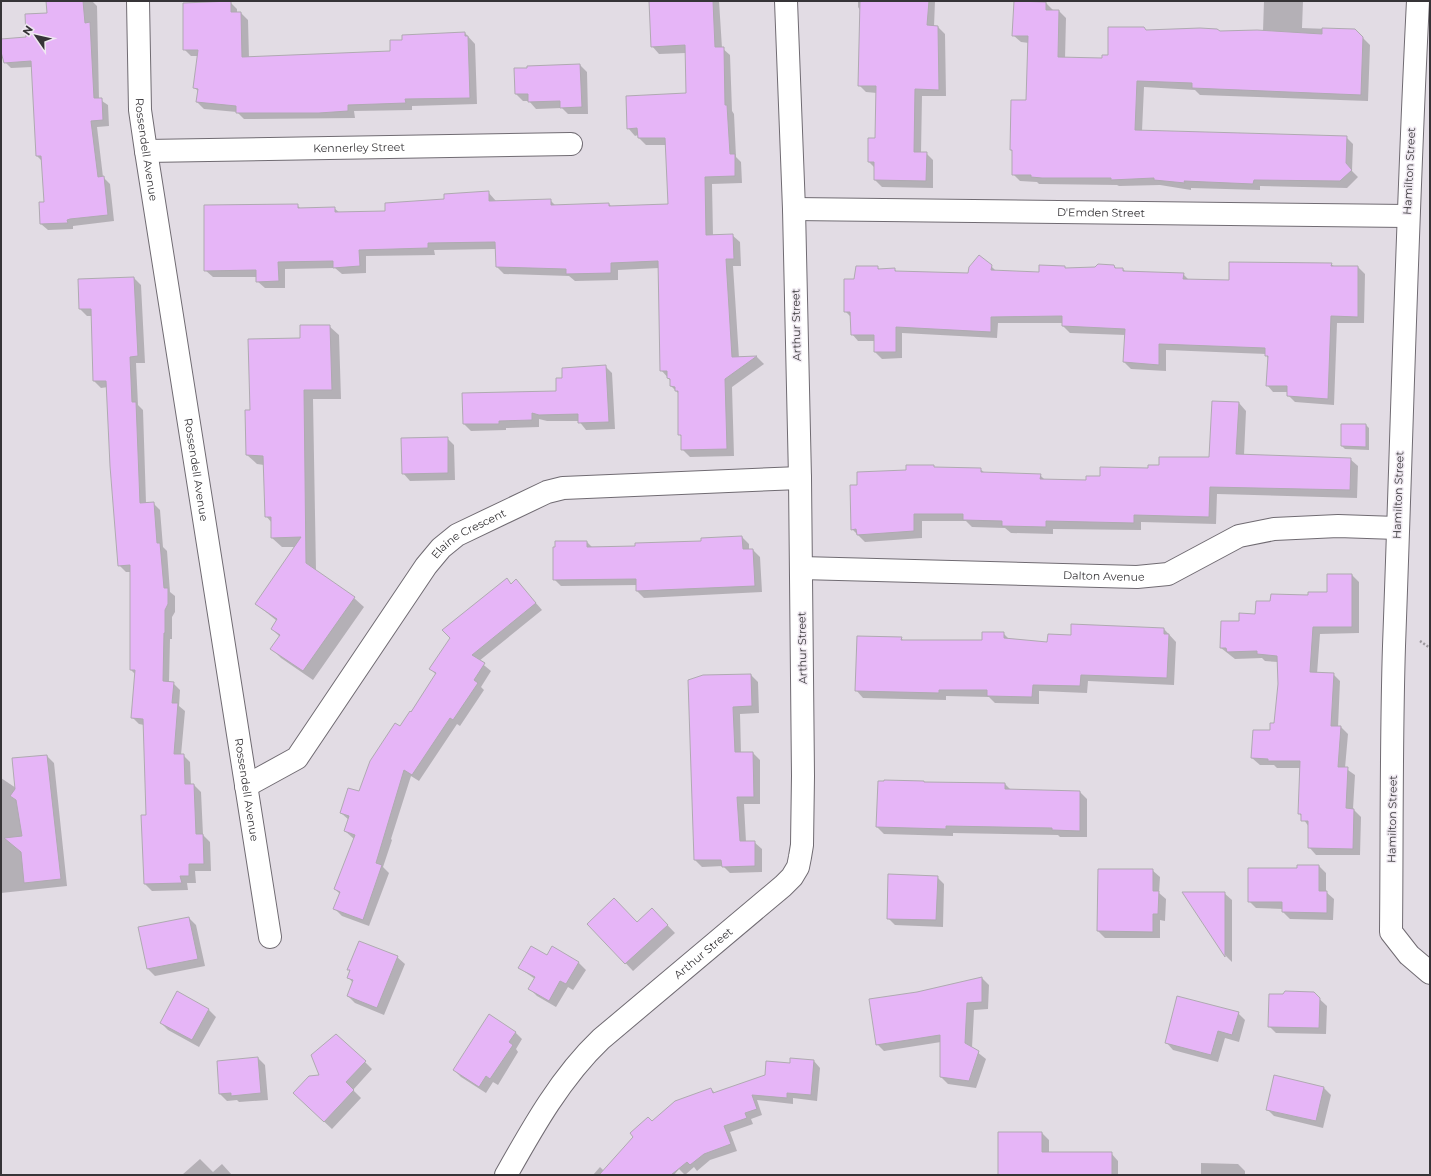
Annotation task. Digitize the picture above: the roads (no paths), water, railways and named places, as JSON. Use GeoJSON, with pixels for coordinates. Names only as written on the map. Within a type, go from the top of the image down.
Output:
{"type":"FeatureCollection","features":[{"type":"Feature","properties":{"kind":"street","name":"Rossendell Avenue"},"geometry":{"type":"LineString","coordinates":[[138,1],[140,110],[270,937]]}},
{"type":"Feature","properties":{"kind":"street","name":"Arthur Street"},"geometry":{"type":"LineString","coordinates":[[506,1175],[548,1106],[582,1057],[783,886],[792,877],[798,867],[802,846],[803,776],[800,478],[794,209],[786,1]]}},
{"type":"Feature","properties":{"kind":"street","name":"Hamilton Street"},"geometry":{"type":"LineString","coordinates":[[1418,1],[1407,216],[1397,528],[1391,932],[1409,955],[1430,973]]}},
{"type":"Feature","properties":{"kind":"street","name":"Kennerley Street"},"geometry":{"type":"LineString","coordinates":[[146,151],[571,144]]}},
{"type":"Feature","properties":{"kind":"street","name":"D'Emden Street"},"geometry":{"type":"LineString","coordinates":[[794,209],[1407,216]]}},
{"type":"Feature","properties":{"kind":"street","name":"Elaine Crescent"},"geometry":{"type":"LineString","coordinates":[[246,786],[297,758],[426,566],[441,548],[457,535],[547,492],[563,488],[800,478]]}},
{"type":"Feature","properties":{"kind":"street","name":"Dalton Avenue"},"geometry":{"type":"LineString","coordinates":[[801,568],[1137,577],[1168,574],[1239,536],[1274,529],[1338,526],[1397,528]]}}]}
